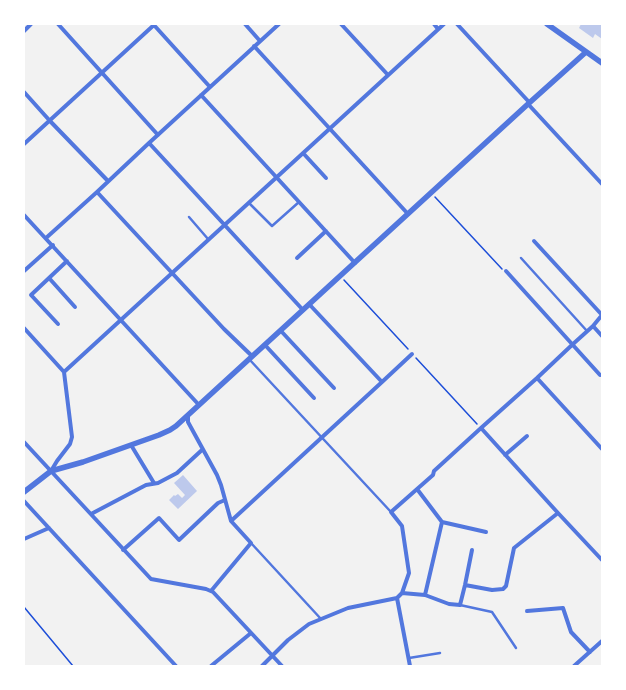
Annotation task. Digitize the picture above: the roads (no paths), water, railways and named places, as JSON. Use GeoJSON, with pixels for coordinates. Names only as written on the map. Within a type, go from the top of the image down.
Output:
{"type":"FeatureCollection","features":[{"type":"Feature","properties":{"kind":"street"},"geometry":{"type":"LineString","coordinates":[[24,30],[31,24]]}},
{"type":"Feature","properties":{"kind":"street"},"geometry":{"type":"LineString","coordinates":[[58,24],[158,135]]}},
{"type":"Feature","properties":{"kind":"street"},"geometry":{"type":"LineString","coordinates":[[24,144],[154,24],[210,87]]}},
{"type":"Feature","properties":{"kind":"street"},"geometry":{"type":"LineString","coordinates":[[245,24],[260,41]]}},
{"type":"Feature","properties":{"kind":"street"},"geometry":{"type":"LineString","coordinates":[[46,238],[279,24]]}},
{"type":"Feature","properties":{"kind":"street"},"geometry":{"type":"LineString","coordinates":[[341,24],[388,75]]}},
{"type":"Feature","properties":{"kind":"street"},"geometry":{"type":"LineString","coordinates":[[434,24],[438,29]]}},
{"type":"Feature","properties":{"kind":"street"},"geometry":{"type":"LineString","coordinates":[[64,372],[444,24]]}},
{"type":"Feature","properties":{"kind":"street"},"geometry":{"type":"LineString","coordinates":[[457,24],[602,184]]}},
{"type":"Feature","properties":{"kind":"street"},"geometry":{"type":"LineString","coordinates":[[547,24],[602,63]]}},
{"type":"Feature","properties":{"kind":"street"},"geometry":{"type":"LineString","coordinates":[[254,46],[408,214]]}},
{"type":"Feature","properties":{"kind":"street"},"geometry":{"type":"LineString","coordinates":[[51,471],[83,462],[131,445],[170,430],[176,426],[528,103],[586,52]]}},
{"type":"Feature","properties":{"kind":"street"},"geometry":{"type":"LineString","coordinates":[[24,92],[108,181]]}},
{"type":"Feature","properties":{"kind":"street"},"geometry":{"type":"LineString","coordinates":[[201,95],[354,263]]}},
{"type":"Feature","properties":{"kind":"street"},"geometry":{"type":"LineString","coordinates":[[149,143],[303,310]]}},
{"type":"Feature","properties":{"kind":"street"},"geometry":{"type":"LineString","coordinates":[[303,153],[326,178]]}},
{"type":"Feature","properties":{"kind":"street"},"geometry":{"type":"LineString","coordinates":[[97,192],[251,358]]}},
{"type":"Feature","properties":{"kind":"street"},"geometry":{"type":"LineString","coordinates":[[24,215],[199,405]]}},
{"type":"Feature","properties":{"kind":"street"},"geometry":{"type":"LineString","coordinates":[[297,258],[326,231]]}},
{"type":"Feature","properties":{"kind":"street"},"geometry":{"type":"LineString","coordinates":[[262,666],[288,640],[309,624],[348,608],[397,598],[402,593],[409,573],[402,526],[391,512],[433,475],[434,471],[593,326],[602,315],[534,241]]}},
{"type":"Feature","properties":{"kind":"street"},"geometry":{"type":"LineString","coordinates":[[24,271],[53,245]]}},
{"type":"Feature","properties":{"kind":"street"},"geometry":{"type":"LineString","coordinates":[[58,324],[31,295],[67,261]]}},
{"type":"Feature","properties":{"kind":"street"},"geometry":{"type":"LineString","coordinates":[[506,271],[600,375]]}},
{"type":"Feature","properties":{"kind":"street"},"geometry":{"type":"LineString","coordinates":[[49,278],[76,307]]}},
{"type":"Feature","properties":{"kind":"street"},"geometry":{"type":"LineString","coordinates":[[309,304],[382,382]]}},
{"type":"Feature","properties":{"kind":"street"},"geometry":{"type":"LineString","coordinates":[[593,326],[602,336]]}},
{"type":"Feature","properties":{"kind":"street"},"geometry":{"type":"LineString","coordinates":[[24,328],[64,372],[72,437],[70,444],[51,471],[24,492]]}},
{"type":"Feature","properties":{"kind":"street"},"geometry":{"type":"LineString","coordinates":[[281,331],[334,388]]}},
{"type":"Feature","properties":{"kind":"street"},"geometry":{"type":"LineString","coordinates":[[265,345],[314,398]]}},
{"type":"Feature","properties":{"kind":"street"},"geometry":{"type":"LineString","coordinates":[[230,521],[412,354]]}},
{"type":"Feature","properties":{"kind":"street"},"geometry":{"type":"LineString","coordinates":[[537,378],[602,449]]}},
{"type":"Feature","properties":{"kind":"street"},"geometry":{"type":"LineString","coordinates":[[188,416],[188,422],[217,475],[230,521],[250,543],[211,591]]}},
{"type":"Feature","properties":{"kind":"street"},"geometry":{"type":"LineString","coordinates":[[481,428],[602,560]]}},
{"type":"Feature","properties":{"kind":"street"},"geometry":{"type":"LineString","coordinates":[[505,455],[527,436]]}},
{"type":"Feature","properties":{"kind":"street"},"geometry":{"type":"LineString","coordinates":[[24,442],[151,579],[206,589],[213,592],[282,666]]}},
{"type":"Feature","properties":{"kind":"street"},"geometry":{"type":"LineString","coordinates":[[131,445],[154,483]]}},
{"type":"Feature","properties":{"kind":"street"},"geometry":{"type":"LineString","coordinates":[[91,514],[146,485],[158,483],[177,473],[203,449]]}},
{"type":"Feature","properties":{"kind":"street"},"geometry":{"type":"LineString","coordinates":[[417,489],[442,522],[486,532]]}},
{"type":"Feature","properties":{"kind":"street"},"geometry":{"type":"LineString","coordinates":[[123,550],[159,518],[179,540],[218,504],[225,500]]}},
{"type":"Feature","properties":{"kind":"street"},"geometry":{"type":"LineString","coordinates":[[24,501],[176,666]]}},
{"type":"Feature","properties":{"kind":"street"},"geometry":{"type":"LineString","coordinates":[[465,585],[492,590],[503,589],[506,586],[514,548],[558,513]]}},
{"type":"Feature","properties":{"kind":"street"},"geometry":{"type":"LineString","coordinates":[[424,595],[442,522]]}},
{"type":"Feature","properties":{"kind":"street"},"geometry":{"type":"LineString","coordinates":[[24,539],[49,528]]}},
{"type":"Feature","properties":{"kind":"street"},"geometry":{"type":"LineString","coordinates":[[402,593],[424,595],[449,604],[460,605],[472,550]]}},
{"type":"Feature","properties":{"kind":"street"},"geometry":{"type":"LineString","coordinates":[[397,598],[409,666]]}},
{"type":"Feature","properties":{"kind":"street"},"geometry":{"type":"LineString","coordinates":[[527,611],[563,608],[571,632],[590,652]]}},
{"type":"Feature","properties":{"kind":"street"},"geometry":{"type":"LineString","coordinates":[[211,666],[252,633]]}},
{"type":"Feature","properties":{"kind":"street"},"geometry":{"type":"LineString","coordinates":[[574,666],[602,641]]}},
{"type":"Feature","properties":{"kind":"lane"},"geometry":{"type":"LineString","coordinates":[[248,202],[272,226],[299,202]]}},
{"type":"Feature","properties":{"kind":"lane"},"geometry":{"type":"LineString","coordinates":[[189,217],[208,240]]}},
{"type":"Feature","properties":{"kind":"lane"},"geometry":{"type":"LineString","coordinates":[[521,258],[587,331]]}},
{"type":"Feature","properties":{"kind":"lane"},"geometry":{"type":"LineString","coordinates":[[251,358],[321,438],[391,512]]}},
{"type":"Feature","properties":{"kind":"lane"},"geometry":{"type":"LineString","coordinates":[[250,543],[321,619]]}},
{"type":"Feature","properties":{"kind":"lane"},"geometry":{"type":"LineString","coordinates":[[460,605],[492,612],[516,648]]}},
{"type":"Feature","properties":{"kind":"lane"},"geometry":{"type":"LineString","coordinates":[[408,659],[440,653]]}}]}
